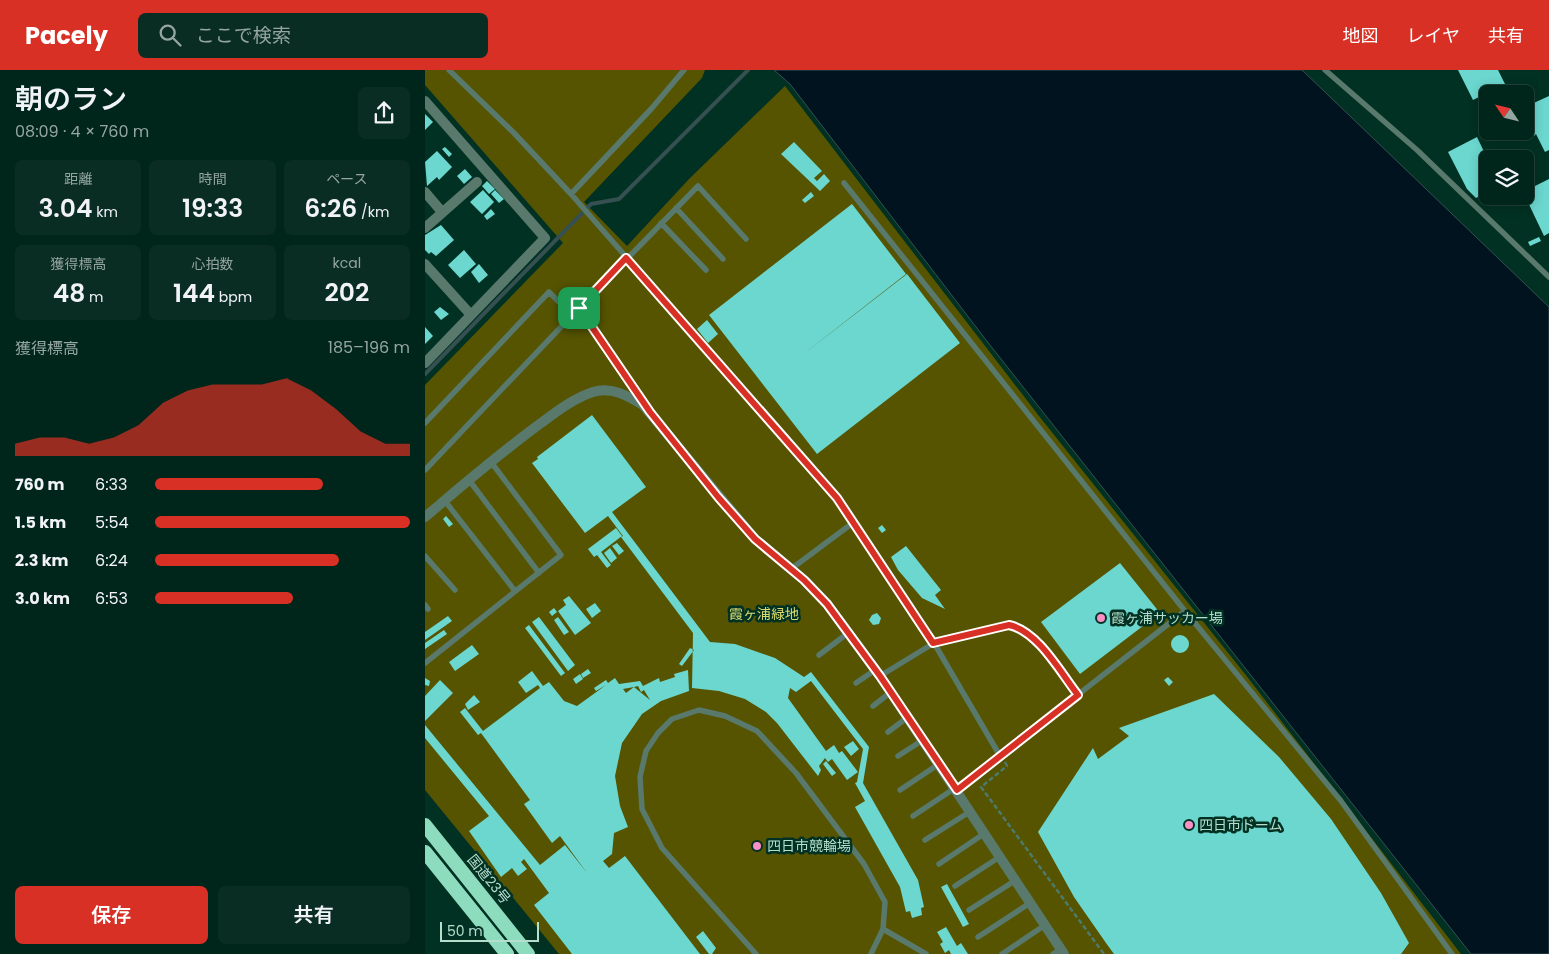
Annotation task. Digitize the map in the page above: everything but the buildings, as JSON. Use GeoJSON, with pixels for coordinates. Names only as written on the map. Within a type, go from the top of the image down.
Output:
{"type":"FeatureCollection","features":[{"type":"Feature","properties":{"kind":"highway","name":"国道23号"},"geometry":{"type":"LineString","coordinates":[[425,825],[528,954]]}},
{"type":"Feature","properties":{"kind":"highway"},"geometry":{"type":"LineString","coordinates":[[425,852],[507,954]]}},
{"type":"Feature","properties":{"kind":"street"},"geometry":{"type":"LineString","coordinates":[[425,101],[545,238],[425,364]]}},
{"type":"Feature","properties":{"kind":"street"},"geometry":{"type":"LineString","coordinates":[[425,228],[477,182]]}},
{"type":"Feature","properties":{"kind":"street"},"geometry":{"type":"LineString","coordinates":[[425,192],[443,212]]}},
{"type":"Feature","properties":{"kind":"street"},"geometry":{"type":"LineString","coordinates":[[425,264],[471,315]]}},
{"type":"Feature","properties":{"kind":"street"},"geometry":{"type":"LineString","coordinates":[[425,517],[491,462],[563,408],[593,392],[625,393],[650,412],[755,539],[791,569],[827,604],[878,673],[971,810],[1045,925],[1059,952]]}},
{"type":"Feature","properties":{"kind":"lane"},"geometry":{"type":"LineString","coordinates":[[449,70],[514,133],[581,205],[837,498],[933,643],[1000,756]]}},
{"type":"Feature","properties":{"kind":"lane"},"geometry":{"type":"LineString","coordinates":[[571,194],[652,108],[684,70]]}},
{"type":"Feature","properties":{"kind":"lane"},"geometry":{"type":"LineString","coordinates":[[1325,70],[1417,150],[1549,277]]}},
{"type":"Feature","properties":{"kind":"lane"},"geometry":{"type":"LineString","coordinates":[[844,183],[1185,611],[1341,802],[1453,954]]}},
{"type":"Feature","properties":{"kind":"lane"},"geometry":{"type":"LineString","coordinates":[[425,470],[579,308],[624,256],[698,186],[746,239]]}},
{"type":"Feature","properties":{"kind":"lane"},"geometry":{"type":"LineString","coordinates":[[676,208],[723,259]]}},
{"type":"Feature","properties":{"kind":"lane"},"geometry":{"type":"LineString","coordinates":[[661,223],[705,270]]}},
{"type":"Feature","properties":{"kind":"lane"},"geometry":{"type":"LineString","coordinates":[[425,423],[549,292],[572,314]]}},
{"type":"Feature","properties":{"kind":"lane"},"geometry":{"type":"LineString","coordinates":[[579,308],[650,412]]}},
{"type":"Feature","properties":{"kind":"lane"},"geometry":{"type":"LineString","coordinates":[[425,663],[561,555],[491,462]]}},
{"type":"Feature","properties":{"kind":"lane"},"geometry":{"type":"LineString","coordinates":[[469,480],[539,573]]}},
{"type":"Feature","properties":{"kind":"lane"},"geometry":{"type":"LineString","coordinates":[[445,500],[515,591]]}},
{"type":"Feature","properties":{"kind":"lane"},"geometry":{"type":"LineString","coordinates":[[791,569],[854,522]]}},
{"type":"Feature","properties":{"kind":"lane"},"geometry":{"type":"LineString","coordinates":[[425,556],[455,590]]}},
{"type":"Feature","properties":{"kind":"lane"},"geometry":{"type":"LineString","coordinates":[[913,816],[956,789],[1000,756],[1185,611]]}},
{"type":"Feature","properties":{"kind":"lane"},"geometry":{"type":"LineString","coordinates":[[856,683],[933,643],[1009,625],[1019,627],[1031,634],[1078,695]]}},
{"type":"Feature","properties":{"kind":"lane"},"geometry":{"type":"LineString","coordinates":[[819,655],[848,633]]}},
{"type":"Feature","properties":{"kind":"lane"},"geometry":{"type":"LineString","coordinates":[[873,706],[891,692]]}},
{"type":"Feature","properties":{"kind":"lane"},"geometry":{"type":"LineString","coordinates":[[756,954],[663,848],[642,809],[640,777],[646,751],[658,733],[672,719],[699,710],[725,716],[757,732],[795,773],[864,864],[885,902],[883,929],[871,954]]}},
{"type":"Feature","properties":{"kind":"lane"},"geometry":{"type":"LineString","coordinates":[[888,732],[908,717]]}},
{"type":"Feature","properties":{"kind":"lane"},"geometry":{"type":"LineString","coordinates":[[898,756],[923,740]]}},
{"type":"Feature","properties":{"kind":"lane"},"geometry":{"type":"LineString","coordinates":[[901,790],[939,764]]}},
{"type":"Feature","properties":{"kind":"lane"},"geometry":{"type":"LineString","coordinates":[[925,840],[971,810]]}},
{"type":"Feature","properties":{"kind":"lane"},"geometry":{"type":"LineString","coordinates":[[939,864],[985,833]]}},
{"type":"Feature","properties":{"kind":"lane"},"geometry":{"type":"LineString","coordinates":[[955,886],[1001,856]]}},
{"type":"Feature","properties":{"kind":"lane"},"geometry":{"type":"LineString","coordinates":[[969,910],[1016,880]]}},
{"type":"Feature","properties":{"kind":"lane"},"geometry":{"type":"LineString","coordinates":[[978,937],[1031,903]]}},
{"type":"Feature","properties":{"kind":"lane"},"geometry":{"type":"LineString","coordinates":[[1002,954],[1045,925]]}},
{"type":"Feature","properties":{"kind":"lane"},"geometry":{"type":"LineString","coordinates":[[883,929],[926,954]]}},
{"type":"Feature","properties":{"kind":"path"},"geometry":{"type":"LineString","coordinates":[[1000,756],[1007,766],[981,787],[1104,954]]}},
{"type":"Feature","properties":{"kind":"green space","name":"霞ヶ浦緑地"},"geometry":{"type":"Polygon","coordinates":[[[425,70],[705,70],[702,78],[584,202],[627,246],[689,179],[785,86],[1039,416],[1245,674],[1461,954],[559,954],[425,790],[425,385],[563,243],[425,85],[425,70]]]}},
{"type":"Feature","properties":{"kind":"water"},"geometry":{"type":"Polygon","coordinates":[[[774,70],[1302,70],[1549,307],[1549,954],[1471,954],[986,340],[790,84],[774,70]]]}},
{"type":"Feature","properties":{"kind":"waterway"},"geometry":{"type":"LineString","coordinates":[[425,374],[591,204],[619,199],[748,70]]}},
{"type":"Feature","properties":{"kind":"place","name":"霞ヶ浦サッカー場"},"geometry":{"type":"Point","coordinates":[1101,618]}},
{"type":"Feature","properties":{"kind":"place","name":"四日市ドーム"},"geometry":{"type":"Point","coordinates":[1189,825]}},
{"type":"Feature","properties":{"kind":"place","name":"四日市競輪場"},"geometry":{"type":"Point","coordinates":[757,846]}},
{"type":"Feature","properties":{"kind":"route"},"geometry":{"type":"LineString","coordinates":[[626,258],[837,498],[933,643],[1009,625],[1019,627],[1031,634],[1078,695],[957,790],[880,676],[827,604],[804,580],[755,539],[718,497],[650,412],[579,308],[626,258]]}}]}
